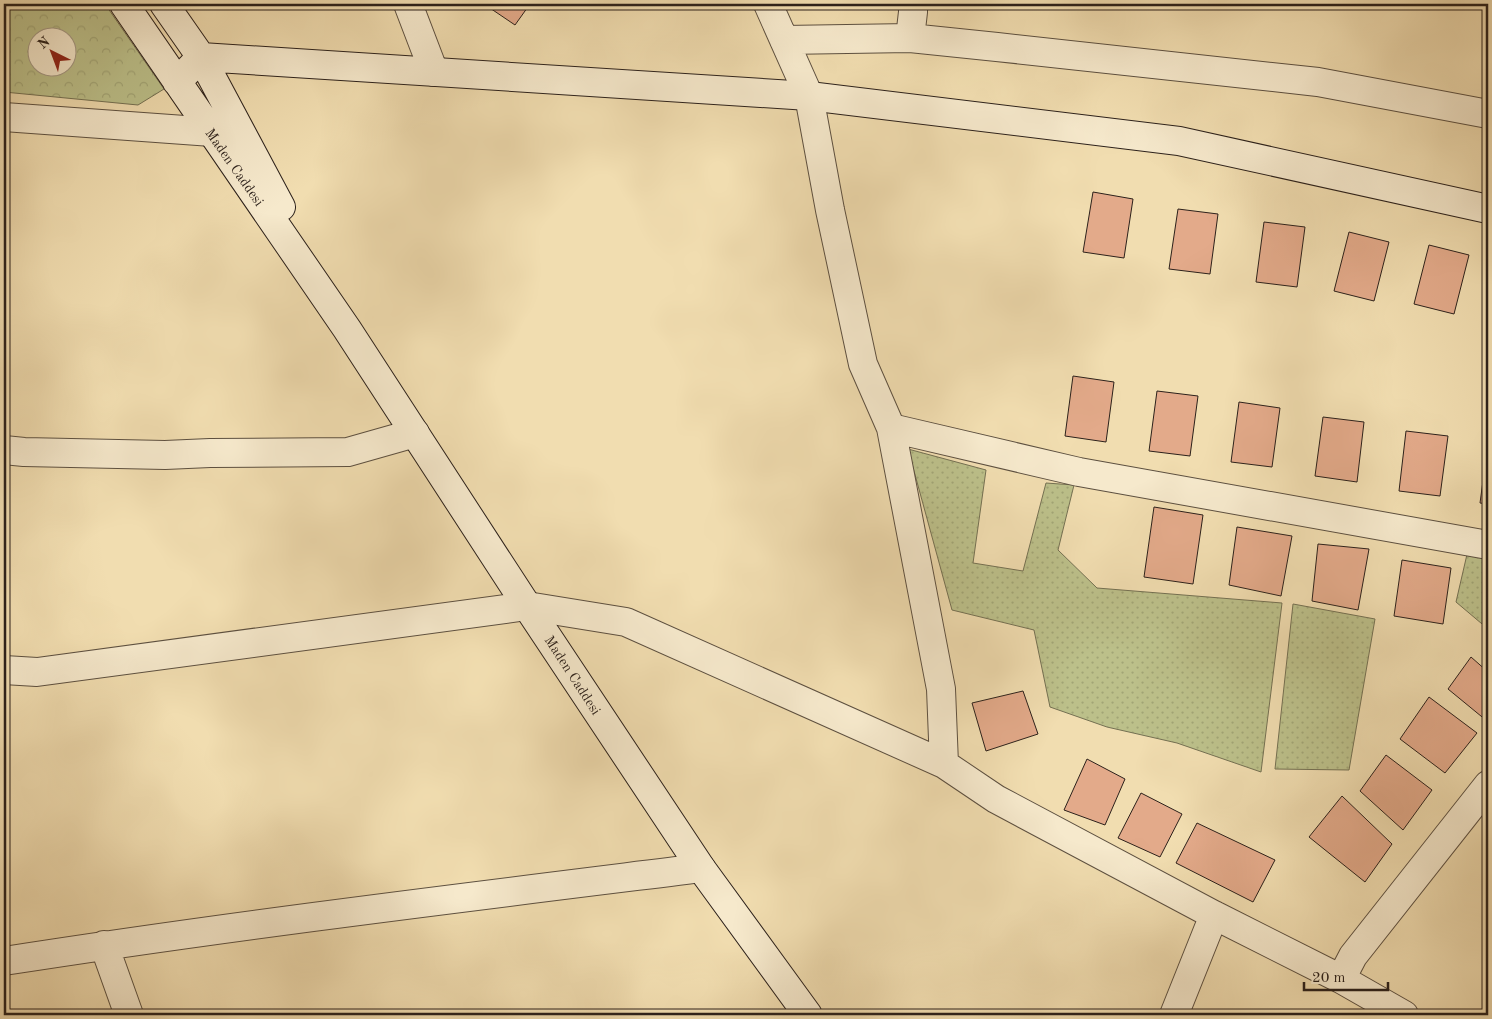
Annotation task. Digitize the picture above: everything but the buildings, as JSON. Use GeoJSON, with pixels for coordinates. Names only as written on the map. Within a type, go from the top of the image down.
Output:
{"type":"FeatureCollection","features":[{"type":"Feature","properties":{"kind":"street","name":"Maden Caddesi"},"geometry":{"type":"LineString","coordinates":[[124,4],[347,329],[527,606],[701,868],[808,1015]]}},
{"type":"Feature","properties":{"kind":"street","name":"Maden Caddesi"},"geometry":{"type":"LineString","coordinates":[[164,4],[201,57],[347,329]]}},
{"type":"Feature","properties":{"kind":"street"},"geometry":{"type":"LineString","coordinates":[[408,4],[434,72]]}},
{"type":"Feature","properties":{"kind":"street"},"geometry":{"type":"LineString","coordinates":[[768,4],[809,96],[830,210],[863,364],[891,428],[941,690],[944,764]]}},
{"type":"Feature","properties":{"kind":"street"},"geometry":{"type":"LineString","coordinates":[[910,38],[913,4]]}},
{"type":"Feature","properties":{"kind":"street"},"geometry":{"type":"LineString","coordinates":[[784,40],[910,38],[1318,82],[1488,114]]}},
{"type":"Feature","properties":{"kind":"street"},"geometry":{"type":"LineString","coordinates":[[177,82],[201,57],[809,96],[1179,141],[1488,209]]}},
{"type":"Feature","properties":{"kind":"street"},"geometry":{"type":"LineString","coordinates":[[4,117],[212,132]]}},
{"type":"Feature","properties":{"kind":"street"},"geometry":{"type":"LineString","coordinates":[[891,428],[1079,472],[1488,545]]}},
{"type":"Feature","properties":{"kind":"street"},"geometry":{"type":"LineString","coordinates":[[4,450],[165,455],[348,452],[414,433]]}},
{"type":"Feature","properties":{"kind":"street"},"geometry":{"type":"LineString","coordinates":[[4,670],[37,672],[527,606],[626,622],[944,764],[996,799],[1214,915],[1341,979],[1404,1015]]}},
{"type":"Feature","properties":{"kind":"street"},"geometry":{"type":"LineString","coordinates":[[1341,979],[1353,956],[1488,785]]}},
{"type":"Feature","properties":{"kind":"street"},"geometry":{"type":"LineString","coordinates":[[4,962],[297,919],[701,868]]}},
{"type":"Feature","properties":{"kind":"street"},"geometry":{"type":"LineString","coordinates":[[1174,1015],[1214,915]]}},
{"type":"Feature","properties":{"kind":"street"},"geometry":{"type":"LineString","coordinates":[[104,946],[129,1015]]}},
{"type":"Feature","properties":{"kind":"green space"},"geometry":{"type":"Polygon","coordinates":[[[4,4],[105,4],[164,89],[138,105],[4,92],[4,4]]]}},
{"type":"Feature","properties":{"kind":"green space"},"geometry":{"type":"Polygon","coordinates":[[[908,449],[986,470],[973,563],[1023,571],[1046,483],[1074,485],[1058,550],[1097,588],[1282,603],[1261,772],[1177,743],[1107,727],[1050,707],[1034,630],[952,610],[908,449]]]}},
{"type":"Feature","properties":{"kind":"green space"},"geometry":{"type":"Polygon","coordinates":[[[1468,550],[1488,555],[1488,629],[1456,602],[1468,550]]]}},
{"type":"Feature","properties":{"kind":"green space"},"geometry":{"type":"Polygon","coordinates":[[[1293,604],[1375,619],[1349,770],[1275,769],[1293,604]]]}}]}
